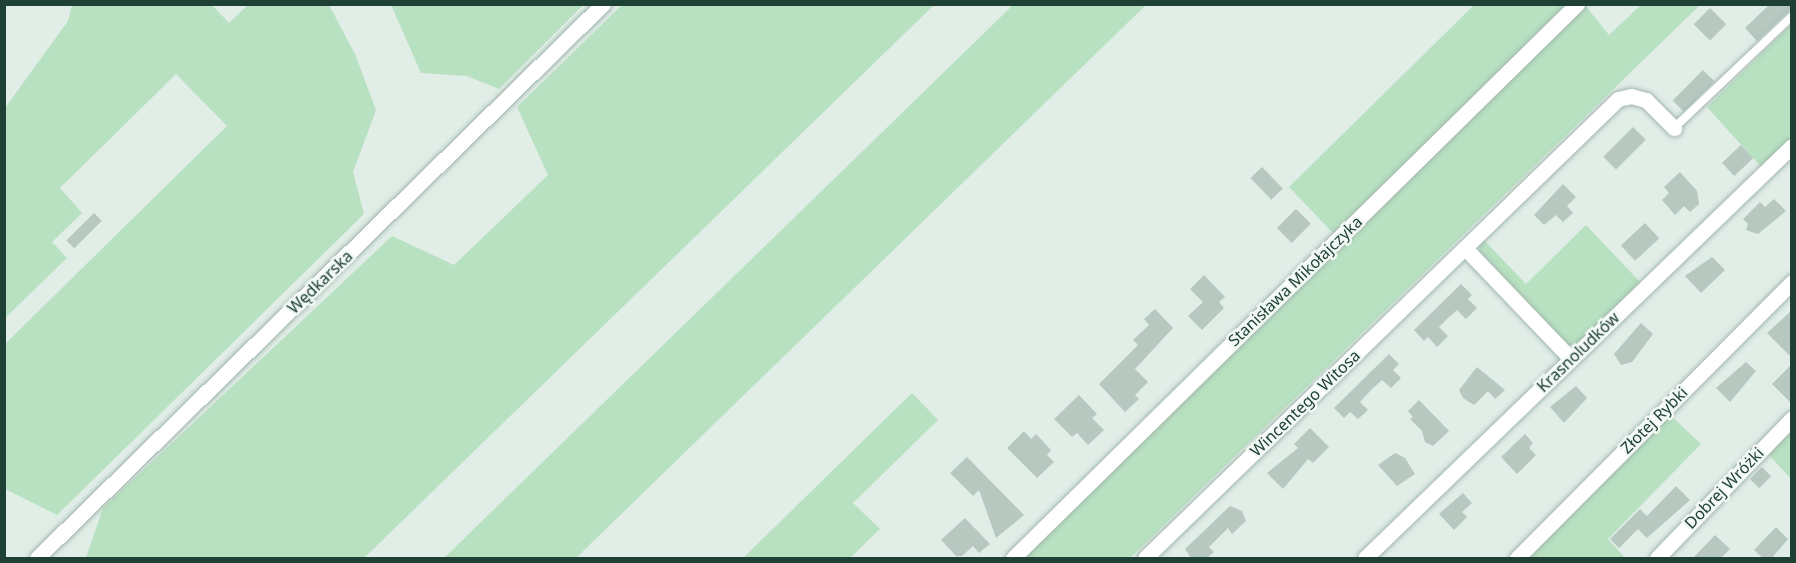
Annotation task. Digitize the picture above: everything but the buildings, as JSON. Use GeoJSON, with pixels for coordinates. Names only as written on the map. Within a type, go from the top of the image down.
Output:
{"type":"FeatureCollection","features":[{"type":"Feature","properties":{"kind":"street","name":"Wędkarska"},"geometry":{"type":"LineString","coordinates":[[37,558],[603,4]]}},
{"type":"Feature","properties":{"kind":"street","name":"Stanisława Mikołajczyka"},"geometry":{"type":"LineString","coordinates":[[1012,558],[1577,4]]}},
{"type":"Feature","properties":{"kind":"street","name":"Wincentego Witosa"},"geometry":{"type":"LineString","coordinates":[[1145,558],[1618,99],[1631,96],[1646,100],[1674,128]]}},
{"type":"Feature","properties":{"kind":"street","name":"Krasnoludków"},"geometry":{"type":"LineString","coordinates":[[1365,558],[1791,146]]}},
{"type":"Feature","properties":{"kind":"street"},"geometry":{"type":"LineString","coordinates":[[1465,248],[1571,359]]}},
{"type":"Feature","properties":{"kind":"street","name":"Złotej Rybki"},"geometry":{"type":"LineString","coordinates":[[1516,558],[1791,282]]}},
{"type":"Feature","properties":{"kind":"street","name":"Dobrej Wróżki"},"geometry":{"type":"LineString","coordinates":[[1657,558],[1791,418]]}},
{"type":"Feature","properties":{"kind":"lane"},"geometry":{"type":"LineString","coordinates":[[1674,128],[1791,16]]}},
{"type":"Feature","properties":{"kind":"green space"},"geometry":{"type":"Polygon","coordinates":[[[72,5],[212,5],[229,23],[248,5],[329,5],[355,54],[376,110],[353,172],[364,214],[57,515],[5,489],[5,344],[227,126],[176,74],[60,188],[82,213],[52,242],[67,258],[5,318],[5,108],[68,21],[72,5]]]}},
{"type":"Feature","properties":{"kind":"green space"},"geometry":{"type":"Polygon","coordinates":[[[391,5],[583,5],[499,89],[467,76],[421,73],[391,5]]]}},
{"type":"Feature","properties":{"kind":"green space"},"geometry":{"type":"Polygon","coordinates":[[[622,5],[934,5],[364,558],[86,558],[103,508],[392,236],[454,265],[548,175],[517,107],[622,5]]]}},
{"type":"Feature","properties":{"kind":"green space"},"geometry":{"type":"Polygon","coordinates":[[[1013,5],[1146,5],[576,558],[444,558],[1013,5]]]}},
{"type":"Feature","properties":{"kind":"green space"},"geometry":{"type":"Polygon","coordinates":[[[1474,5],[1567,5],[1333,233],[1289,187],[1474,5]]]}},
{"type":"Feature","properties":{"kind":"green space"},"geometry":{"type":"Polygon","coordinates":[[[1585,5],[1609,35],[1641,5],[1700,5],[1130,558],[1019,558],[1585,5]]]}},
{"type":"Feature","properties":{"kind":"green space"},"geometry":{"type":"Polygon","coordinates":[[[1791,25],[1791,144],[1764,170],[1707,107],[1791,25]]]}},
{"type":"Feature","properties":{"kind":"green space"},"geometry":{"type":"Polygon","coordinates":[[[1586,225],[1642,284],[1578,345],[1569,345],[1480,253],[1479,243],[1482,238],[1526,284],[1586,225]]]}},
{"type":"Feature","properties":{"kind":"green space"},"geometry":{"type":"Polygon","coordinates":[[[912,393],[938,420],[853,503],[880,529],[850,558],[743,558],[912,393]]]}},
{"type":"Feature","properties":{"kind":"green space"},"geometry":{"type":"Polygon","coordinates":[[[1669,414],[1701,444],[1608,539],[1625,558],[1525,558],[1669,414]]]}},
{"type":"Feature","properties":{"kind":"green space"},"geometry":{"type":"Polygon","coordinates":[[[1791,429],[1791,479],[1768,454],[1791,429]]]}}]}
